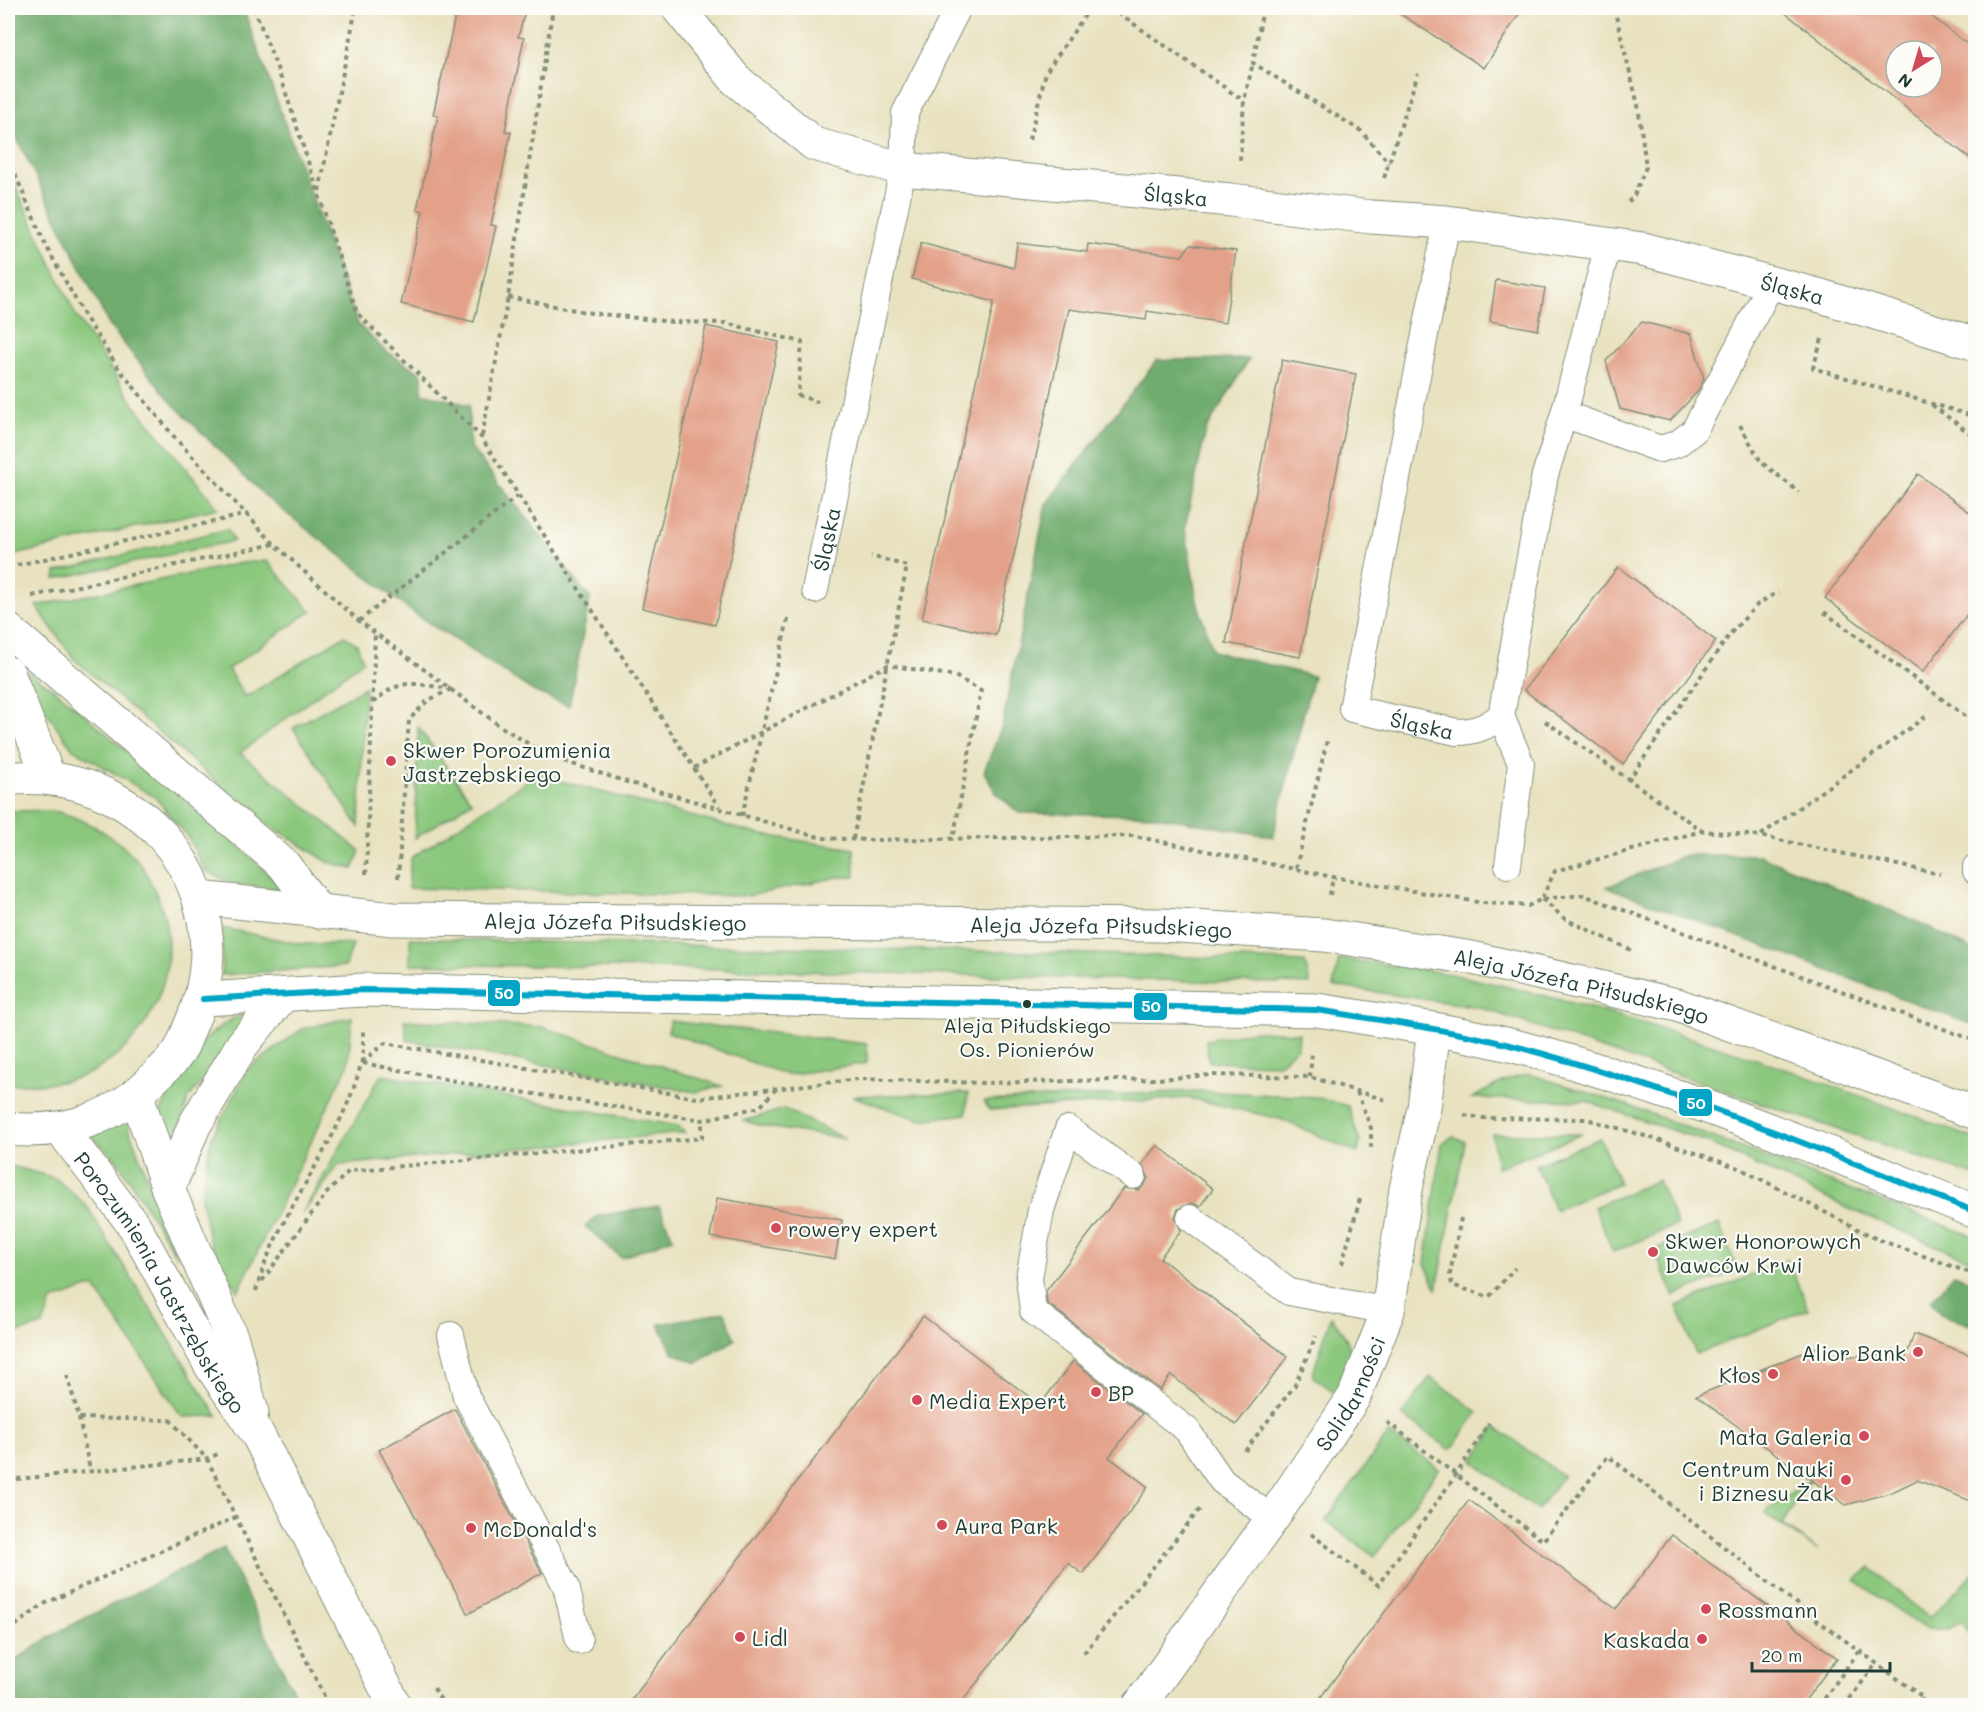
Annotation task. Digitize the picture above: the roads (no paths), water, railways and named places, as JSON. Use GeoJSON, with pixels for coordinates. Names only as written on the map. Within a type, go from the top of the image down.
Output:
{"type":"FeatureCollection","features":[{"type":"Feature","properties":{"kind":"main road","name":"Śląska"},"geometry":{"type":"LineString","coordinates":[[678,8],[736,80],[814,144],[903,169],[1231,200],[1371,217],[1447,222],[1643,249],[1772,282],[1976,344]]}},
{"type":"Feature","properties":{"kind":"main road"},"geometry":{"type":"LineString","coordinates":[[8,630],[284,865],[319,912]]}},
{"type":"Feature","properties":{"kind":"main road"},"geometry":{"type":"LineString","coordinates":[[8,673],[48,778]]}},
{"type":"Feature","properties":{"kind":"main road"},"geometry":{"type":"LineString","coordinates":[[8,779],[48,778],[88,786],[125,804],[157,829],[182,861],[200,898],[209,948],[203,999],[178,1053],[137,1095],[114,1111],[62,1129],[8,1129]]}},
{"type":"Feature","properties":{"kind":"main road","name":"Aleja Józefa Piłsudskiego"},"geometry":{"type":"LineString","coordinates":[[200,898],[393,919],[1162,926],[1324,935],[1472,958],[1677,1005],[1976,1113]]}},
{"type":"Feature","properties":{"kind":"main road"},"geometry":{"type":"LineString","coordinates":[[203,999],[364,990],[1317,1010],[1434,1029],[1518,1047],[1662,1091],[1793,1138],[1976,1212]]}},
{"type":"Feature","properties":{"kind":"main road"},"geometry":{"type":"LineString","coordinates":[[168,1189],[194,1126],[242,1046],[283,995]]}},
{"type":"Feature","properties":{"kind":"main road","name":"Solidarności"},"geometry":{"type":"LineString","coordinates":[[1139,1706],[1272,1519],[1354,1397],[1388,1311],[1406,1189],[1424,1108],[1434,1029]]}},
{"type":"Feature","properties":{"kind":"main road","name":"Porozumienia Jastrzębskiego"},"geometry":{"type":"LineString","coordinates":[[137,1095],[168,1189],[232,1339],[258,1435]]}},
{"type":"Feature","properties":{"kind":"main road","name":"Porozumienia Jastrzębskiego"},"geometry":{"type":"LineString","coordinates":[[62,1129],[135,1227],[211,1366],[258,1435],[394,1706]]}},
{"type":"Feature","properties":{"kind":"lane","name":"Śląska"},"geometry":{"type":"LineString","coordinates":[[815,590],[903,169],[905,113],[958,8]]}},
{"type":"Feature","properties":{"kind":"lane","name":"Śląska"},"geometry":{"type":"LineString","coordinates":[[1447,222],[1352,709],[1457,732],[1473,732],[1489,725],[1503,704]]}},
{"type":"Feature","properties":{"kind":"lane"},"geometry":{"type":"LineString","coordinates":[[1508,865],[1521,764],[1503,704],[1545,475],[1564,414],[1608,245]]}},
{"type":"Feature","properties":{"kind":"lane"},"geometry":{"type":"LineString","coordinates":[[1564,414],[1660,449],[1677,444],[1694,431],[1772,282]]}},
{"type":"Feature","properties":{"kind":"lane"},"geometry":{"type":"LineString","coordinates":[[1133,1176],[1068,1130],[1041,1210],[1029,1278],[1033,1311],[1187,1430],[1222,1481],[1272,1519]]}},
{"type":"Feature","properties":{"kind":"lane"},"geometry":{"type":"LineString","coordinates":[[1190,1218],[1289,1292],[1388,1311]]}},
{"type":"Feature","properties":{"kind":"lane"},"geometry":{"type":"LineString","coordinates":[[451,1335],[466,1396],[566,1586],[579,1641]]}},
{"type":"Feature","properties":{"kind":"place","name":"Skwer Porozumienia Jastrzębskiego"},"geometry":{"type":"Point","coordinates":[391,761]}},
{"type":"Feature","properties":{"kind":"place","name":"Aleja Piłudskiego Os. Pionierów"},"geometry":{"type":"Point","coordinates":[1027,1004]}},
{"type":"Feature","properties":{"kind":"place","name":"rowery expert"},"geometry":{"type":"Point","coordinates":[776,1228]}},
{"type":"Feature","properties":{"kind":"place","name":"Skwer Honorowych Dawców Krwi"},"geometry":{"type":"Point","coordinates":[1653,1252]}},
{"type":"Feature","properties":{"kind":"place","name":"Alior Bank"},"geometry":{"type":"Point","coordinates":[1918,1352]}},
{"type":"Feature","properties":{"kind":"place","name":"Kłos"},"geometry":{"type":"Point","coordinates":[1773,1374]}},
{"type":"Feature","properties":{"kind":"place","name":"BP"},"geometry":{"type":"Point","coordinates":[1096,1392]}},
{"type":"Feature","properties":{"kind":"place","name":"Media Expert"},"geometry":{"type":"Point","coordinates":[917,1400]}},
{"type":"Feature","properties":{"kind":"place","name":"Mała Galeria"},"geometry":{"type":"Point","coordinates":[1864,1436]}},
{"type":"Feature","properties":{"kind":"place","name":"Centrum Nauki i Biznesu Żak"},"geometry":{"type":"Point","coordinates":[1846,1480]}},
{"type":"Feature","properties":{"kind":"place","name":"Aura Park"},"geometry":{"type":"Point","coordinates":[942,1525]}},
{"type":"Feature","properties":{"kind":"place","name":"McDonald's"},"geometry":{"type":"Point","coordinates":[471,1528]}},
{"type":"Feature","properties":{"kind":"place","name":"Rossmann"},"geometry":{"type":"Point","coordinates":[1706,1609]}},
{"type":"Feature","properties":{"kind":"place","name":"Lidl"},"geometry":{"type":"Point","coordinates":[740,1637]}},
{"type":"Feature","properties":{"kind":"place","name":"Kaskada"},"geometry":{"type":"Point","coordinates":[1702,1639]}}]}
